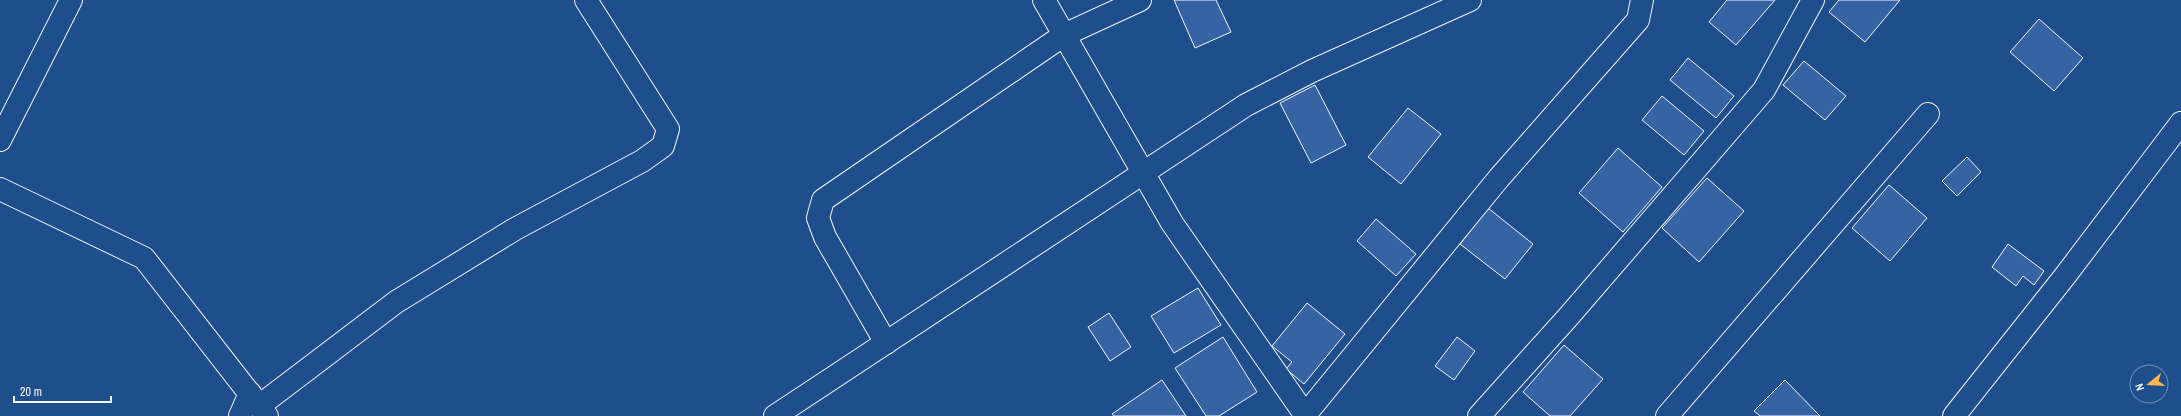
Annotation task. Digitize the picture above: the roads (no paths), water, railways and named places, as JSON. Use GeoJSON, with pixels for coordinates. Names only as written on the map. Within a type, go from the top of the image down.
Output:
{"type":"FeatureCollection","features":[{"type":"Feature","properties":{"kind":"street"},"geometry":{"type":"LineString","coordinates":[[0,140],[71,0]]}},
{"type":"Feature","properties":{"kind":"street"},"geometry":{"type":"LineString","coordinates":[[240,416],[259,405],[396,302],[515,228],[642,161],[663,146],[668,129],[586,0]]}},
{"type":"Feature","properties":{"kind":"street"},"geometry":{"type":"LineString","coordinates":[[1044,0],[1172,223],[1305,416],[1499,178],[1638,20],[1642,0]]}},
{"type":"Feature","properties":{"kind":"street"},"geometry":{"type":"LineString","coordinates":[[886,343],[825,237],[818,218],[823,200],[1064,35],[1140,0]]}},
{"type":"Feature","properties":{"kind":"street"},"geometry":{"type":"LineString","coordinates":[[775,416],[1142,172],[1246,105],[1312,71],[1470,0]]}},
{"type":"Feature","properties":{"kind":"street"},"geometry":{"type":"LineString","coordinates":[[1479,416],[1579,305],[1764,90],[1813,0]]}},
{"type":"Feature","properties":{"kind":"street"},"geometry":{"type":"LineString","coordinates":[[1667,416],[1928,114]]}},
{"type":"Feature","properties":{"kind":"street"},"geometry":{"type":"LineString","coordinates":[[1954,416],[2065,276],[2181,123]]}},
{"type":"Feature","properties":{"kind":"street"},"geometry":{"type":"LineString","coordinates":[[0,189],[144,258],[259,405]]}}]}
